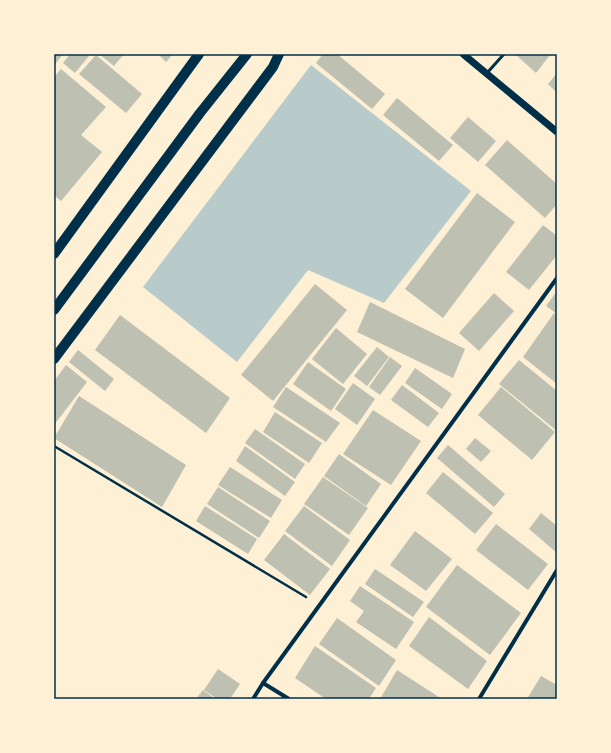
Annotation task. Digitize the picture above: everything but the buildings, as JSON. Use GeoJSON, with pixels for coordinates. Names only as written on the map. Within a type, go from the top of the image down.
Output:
{"type":"FeatureCollection","features":[{"type":"Feature","properties":{"kind":"main road"},"geometry":{"type":"LineString","coordinates":[[54,254],[199,54]]}},
{"type":"Feature","properties":{"kind":"main road"},"geometry":{"type":"LineString","coordinates":[[54,310],[200,113],[247,54]]}},
{"type":"Feature","properties":{"kind":"main road"},"geometry":{"type":"LineString","coordinates":[[54,359],[273,67],[279,54]]}},
{"type":"Feature","properties":{"kind":"street"},"geometry":{"type":"LineString","coordinates":[[463,54],[557,132]]}},
{"type":"Feature","properties":{"kind":"street"},"geometry":{"type":"LineString","coordinates":[[252,699],[557,278]]}},
{"type":"Feature","properties":{"kind":"street"},"geometry":{"type":"LineString","coordinates":[[478,699],[557,570]]}},
{"type":"Feature","properties":{"kind":"street"},"geometry":{"type":"LineString","coordinates":[[263,683],[289,699]]}},
{"type":"Feature","properties":{"kind":"lane"},"geometry":{"type":"LineString","coordinates":[[487,73],[504,54]]}},
{"type":"Feature","properties":{"kind":"path"},"geometry":{"type":"LineString","coordinates":[[54,446],[319,605]]}},
{"type":"Feature","properties":{"kind":"shaded area"},"geometry":{"type":"Polygon","coordinates":[[[311,65],[471,191],[384,303],[308,270],[237,362],[143,287],[311,65]]]}}]}
